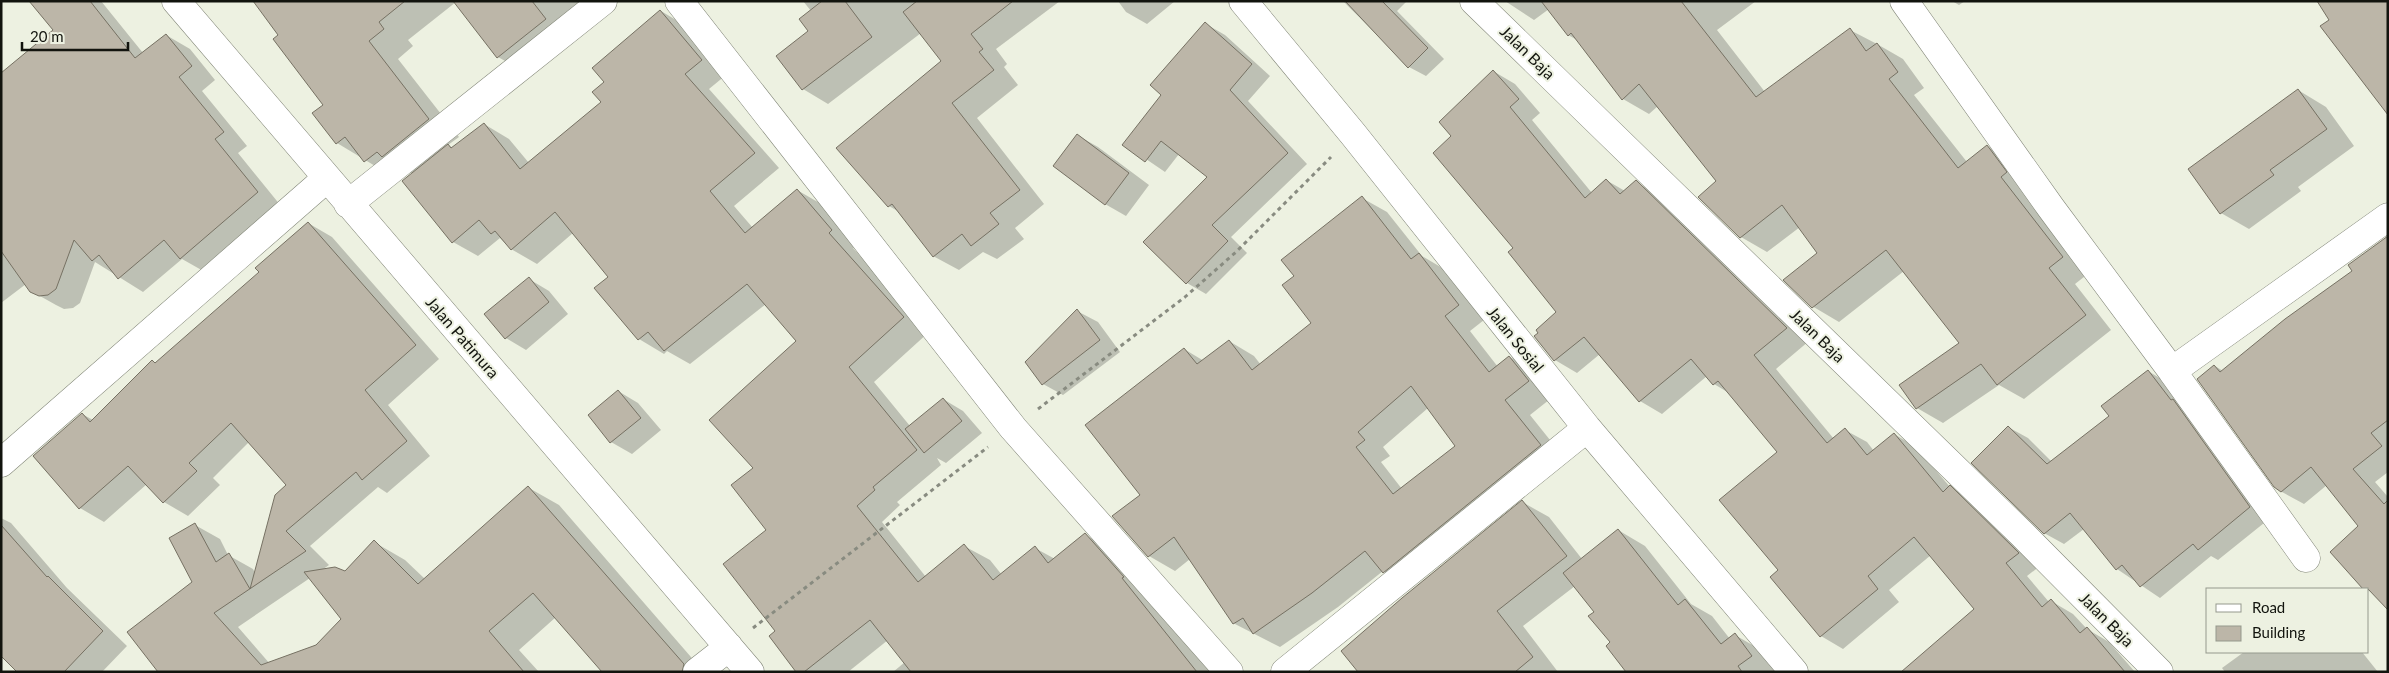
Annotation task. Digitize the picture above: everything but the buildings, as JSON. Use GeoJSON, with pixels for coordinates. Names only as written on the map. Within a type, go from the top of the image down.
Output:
{"type":"FeatureCollection","features":[{"type":"Feature","properties":{"kind":"street","name":"Jalan Patimura"},"geometry":{"type":"LineString","coordinates":[[176,1],[750,672]]}},
{"type":"Feature","properties":{"kind":"street"},"geometry":{"type":"LineString","coordinates":[[348,204],[603,1]]}},
{"type":"Feature","properties":{"kind":"street"},"geometry":{"type":"LineString","coordinates":[[679,1],[1013,428],[1229,672]]}},
{"type":"Feature","properties":{"kind":"street","name":"Jalan Sosial"},"geometry":{"type":"LineString","coordinates":[[1244,1],[1353,134],[1587,428],[1794,672]]}},
{"type":"Feature","properties":{"kind":"street","name":"Jalan Baja"},"geometry":{"type":"LineString","coordinates":[[1474,1],[1994,506],[2159,672]]}},
{"type":"Feature","properties":{"kind":"street"},"geometry":{"type":"LineString","coordinates":[[1904,1],[2051,208],[2172,371],[2306,558]]}},
{"type":"Feature","properties":{"kind":"street"},"geometry":{"type":"LineString","coordinates":[[1,463],[327,178]]}},
{"type":"Feature","properties":{"kind":"street"},"geometry":{"type":"LineString","coordinates":[[2172,371],[2388,217]]}},
{"type":"Feature","properties":{"kind":"street"},"geometry":{"type":"LineString","coordinates":[[1286,672],[1587,428]]}},
{"type":"Feature","properties":{"kind":"street"},"geometry":{"type":"LineString","coordinates":[[697,672],[729,647]]}},
{"type":"Feature","properties":{"kind":"path"},"geometry":{"type":"LineString","coordinates":[[729,647],[1185,297],[1236,252],[1353,134]]}}]}
